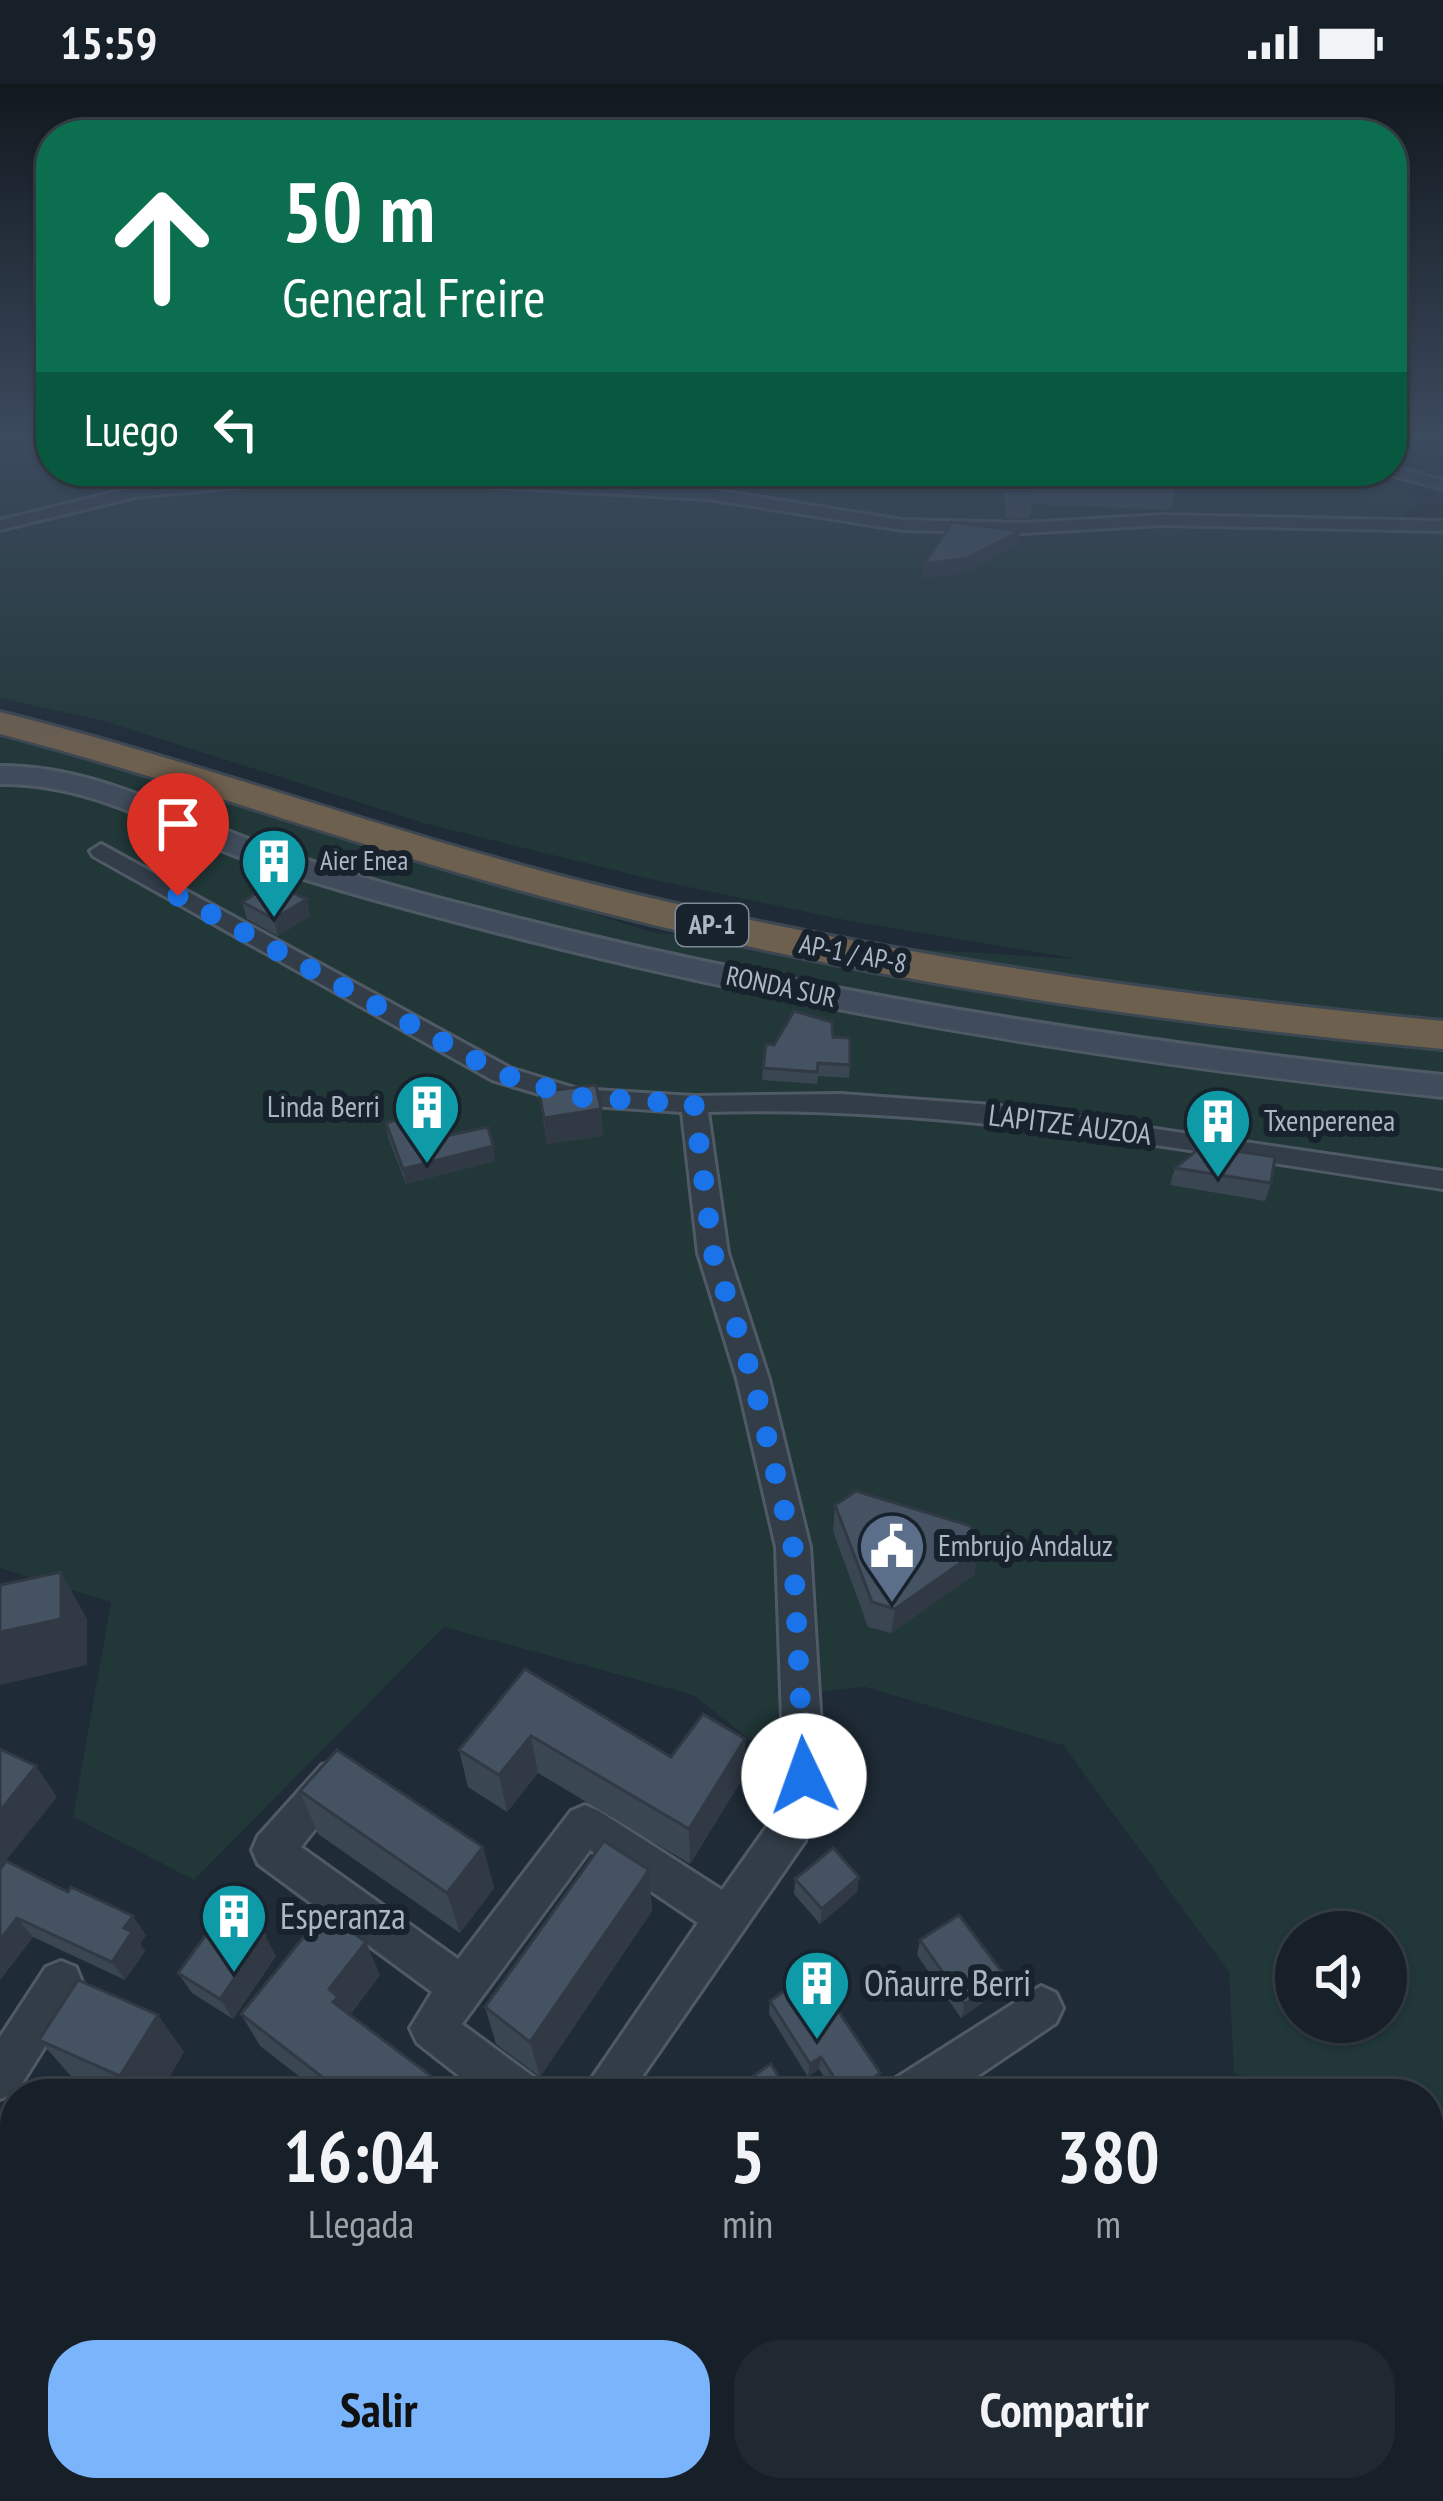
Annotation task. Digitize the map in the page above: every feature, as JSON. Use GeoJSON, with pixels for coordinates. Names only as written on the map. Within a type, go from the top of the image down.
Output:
{"type":"FeatureCollection","features":[{"type":"Feature","properties":{"kind":"highway","name":"AP-1 / AP-8"},"geometry":{"type":"LineString","coordinates":[[0,706],[125,739],[502,854],[761,916],[1077,971],[1443,1013]]}},
{"type":"Feature","properties":{"kind":"highway","name":"AP-1 / AP-8"},"geometry":{"type":"LineString","coordinates":[[0,723],[486,869],[750,933],[1052,989],[1443,1035]]}},
{"type":"Feature","properties":{"kind":"main road","name":"RONDA SUR"},"geometry":{"type":"LineString","coordinates":[[0,775],[43,774],[89,782],[299,867],[516,928],[757,982],[1159,1052],[1443,1086]]}},
{"type":"Feature","properties":{"kind":"street","name":"LAPITZE AUZOA"},"geometry":{"type":"LineString","coordinates":[[101,851],[501,1074],[576,1097],[694,1104],[840,1102],[968,1113],[1173,1137],[1443,1180]]}},
{"type":"Feature","properties":{"kind":"street"},"geometry":{"type":"LineString","coordinates":[[613,2079],[791,1827],[804,1776],[793,1547],[753,1379],[713,1253],[694,1104]]}},
{"type":"Feature","properties":{"kind":"street"},"geometry":{"type":"LineString","coordinates":[[347,1765],[272,1850],[462,1988]]}},
{"type":"Feature","properties":{"kind":"street"},"geometry":{"type":"LineString","coordinates":[[499,2079],[432,2028],[585,1824],[725,1916]]}},
{"type":"Feature","properties":{"kind":"street"},"geometry":{"type":"LineString","coordinates":[[0,2077],[61,1982]]}},
{"type":"Feature","properties":{"kind":"street"},"geometry":{"type":"LineString","coordinates":[[934,2079],[1040,2008]]}},
{"type":"Feature","properties":{"kind":"green space"},"geometry":{"type":"Polygon","coordinates":[[[0,547],[1443,547],[1443,2079],[1260,2079],[1234,2074],[1229,1972],[1063,1745],[865,1687],[811,1693],[761,1748],[693,1695],[444,1627],[194,1880],[73,1817],[111,1602],[0,1568],[0,738],[83,756],[656,933],[1078,959],[845,920],[646,878],[427,824],[104,721],[0,698],[0,547]]]}},
{"type":"Feature","properties":{"kind":"building"},"geometry":{"type":"Polygon","coordinates":[[[935,547],[989,547],[967,558],[924,564],[935,547]]]}},
{"type":"Feature","properties":{"kind":"building"},"geometry":{"type":"Polygon","coordinates":[[[272,884],[307,899],[274,919],[242,902],[272,884]]]}},
{"type":"Feature","properties":{"kind":"building"},"geometry":{"type":"Polygon","coordinates":[[[794,1011],[832,1022],[833,1037],[850,1038],[850,1065],[818,1063],[817,1072],[763,1068],[766,1044],[774,1045],[794,1011]]]}},
{"type":"Feature","properties":{"kind":"building"},"geometry":{"type":"Polygon","coordinates":[[[596,1085],[601,1109],[544,1118],[539,1092],[596,1085]]]}},
{"type":"Feature","properties":{"kind":"building"},"geometry":{"type":"Polygon","coordinates":[[[411,1116],[422,1141],[488,1127],[493,1146],[403,1169],[386,1123],[411,1116]]]}},
{"type":"Feature","properties":{"kind":"building"},"geometry":{"type":"Polygon","coordinates":[[[1202,1146],[1275,1157],[1271,1183],[1175,1168],[1202,1146]]]}},
{"type":"Feature","properties":{"kind":"building"},"geometry":{"type":"Polygon","coordinates":[[[856,1491],[971,1526],[979,1550],[895,1609],[872,1602],[835,1505],[856,1491]]]}},
{"type":"Feature","properties":{"kind":"building"},"geometry":{"type":"Polygon","coordinates":[[[61,1572],[61,1619],[0,1632],[0,1585],[61,1572]]]}},
{"type":"Feature","properties":{"kind":"building"},"geometry":{"type":"Polygon","coordinates":[[[525,1669],[671,1757],[703,1714],[745,1739],[689,1829],[531,1736],[499,1775],[459,1750],[525,1669]]]}},
{"type":"Feature","properties":{"kind":"building"},"geometry":{"type":"Polygon","coordinates":[[[0,1749],[36,1766],[0,1811],[0,1749]]]}},
{"type":"Feature","properties":{"kind":"building"},"geometry":{"type":"Polygon","coordinates":[[[337,1750],[483,1847],[447,1893],[300,1791],[337,1750]]]}},
{"type":"Feature","properties":{"kind":"building"},"geometry":{"type":"Polygon","coordinates":[[[604,1841],[649,1870],[530,2042],[485,2007],[604,1841]]]}},
{"type":"Feature","properties":{"kind":"building"},"geometry":{"type":"Polygon","coordinates":[[[833,1848],[859,1877],[822,1909],[795,1879],[833,1848]]]}},
{"type":"Feature","properties":{"kind":"building"},"geometry":{"type":"Polygon","coordinates":[[[6,1861],[68,1892],[71,1887],[133,1916],[124,1928],[132,1932],[112,1962],[17,1918],[0,1940],[0,1869],[6,1861]]]}},
{"type":"Feature","properties":{"kind":"building"},"geometry":{"type":"Polygon","coordinates":[[[224,1910],[265,1935],[220,1999],[178,1973],[224,1910]]]}},
{"type":"Feature","properties":{"kind":"building"},"geometry":{"type":"Polygon","coordinates":[[[324,1912],[366,1942],[329,1989],[338,1997],[333,2002],[435,2079],[325,2079],[241,2014],[324,1912]]]}},
{"type":"Feature","properties":{"kind":"building"},"geometry":{"type":"Polygon","coordinates":[[[959,1915],[1005,1976],[965,2004],[920,1940],[959,1915]]]}},
{"type":"Feature","properties":{"kind":"building","name":"Oñaurre Berri"},"geometry":{"type":"Polygon","coordinates":[[[812,1972],[880,2073],[872,2079],[835,2079],[821,2057],[810,2064],[770,2001],[812,1972]]]}},
{"type":"Feature","properties":{"kind":"building"},"geometry":{"type":"Polygon","coordinates":[[[78,1980],[158,2015],[120,2076],[39,2040],[78,1980]]]}},
{"type":"Feature","properties":{"kind":"building"},"geometry":{"type":"Polygon","coordinates":[[[771,2064],[780,2079],[748,2079],[771,2064]]]}},
{"type":"Feature","properties":{"kind":"place","name":"Aier Enea"},"geometry":{"type":"Point","coordinates":[274,920]}},
{"type":"Feature","properties":{"kind":"place","name":"Linda Berri"},"geometry":{"type":"Point","coordinates":[427,1166]}},
{"type":"Feature","properties":{"kind":"place","name":"Txenperenea"},"geometry":{"type":"Point","coordinates":[1218,1180]}},
{"type":"Feature","properties":{"kind":"place","name":"Embrujo Andaluz"},"geometry":{"type":"Point","coordinates":[892,1605]}},
{"type":"Feature","properties":{"kind":"place","name":"Esperanza"},"geometry":{"type":"Point","coordinates":[234,1975]}},
{"type":"Feature","properties":{"kind":"place","name":"Oñaurre Berri"},"geometry":{"type":"Point","coordinates":[817,2042]}},
{"type":"Feature","properties":{"kind":"route"},"geometry":{"type":"LineString","coordinates":[[178,896],[501,1074],[576,1097],[694,1104],[713,1253],[753,1379],[793,1547],[804,1776]]}}]}
